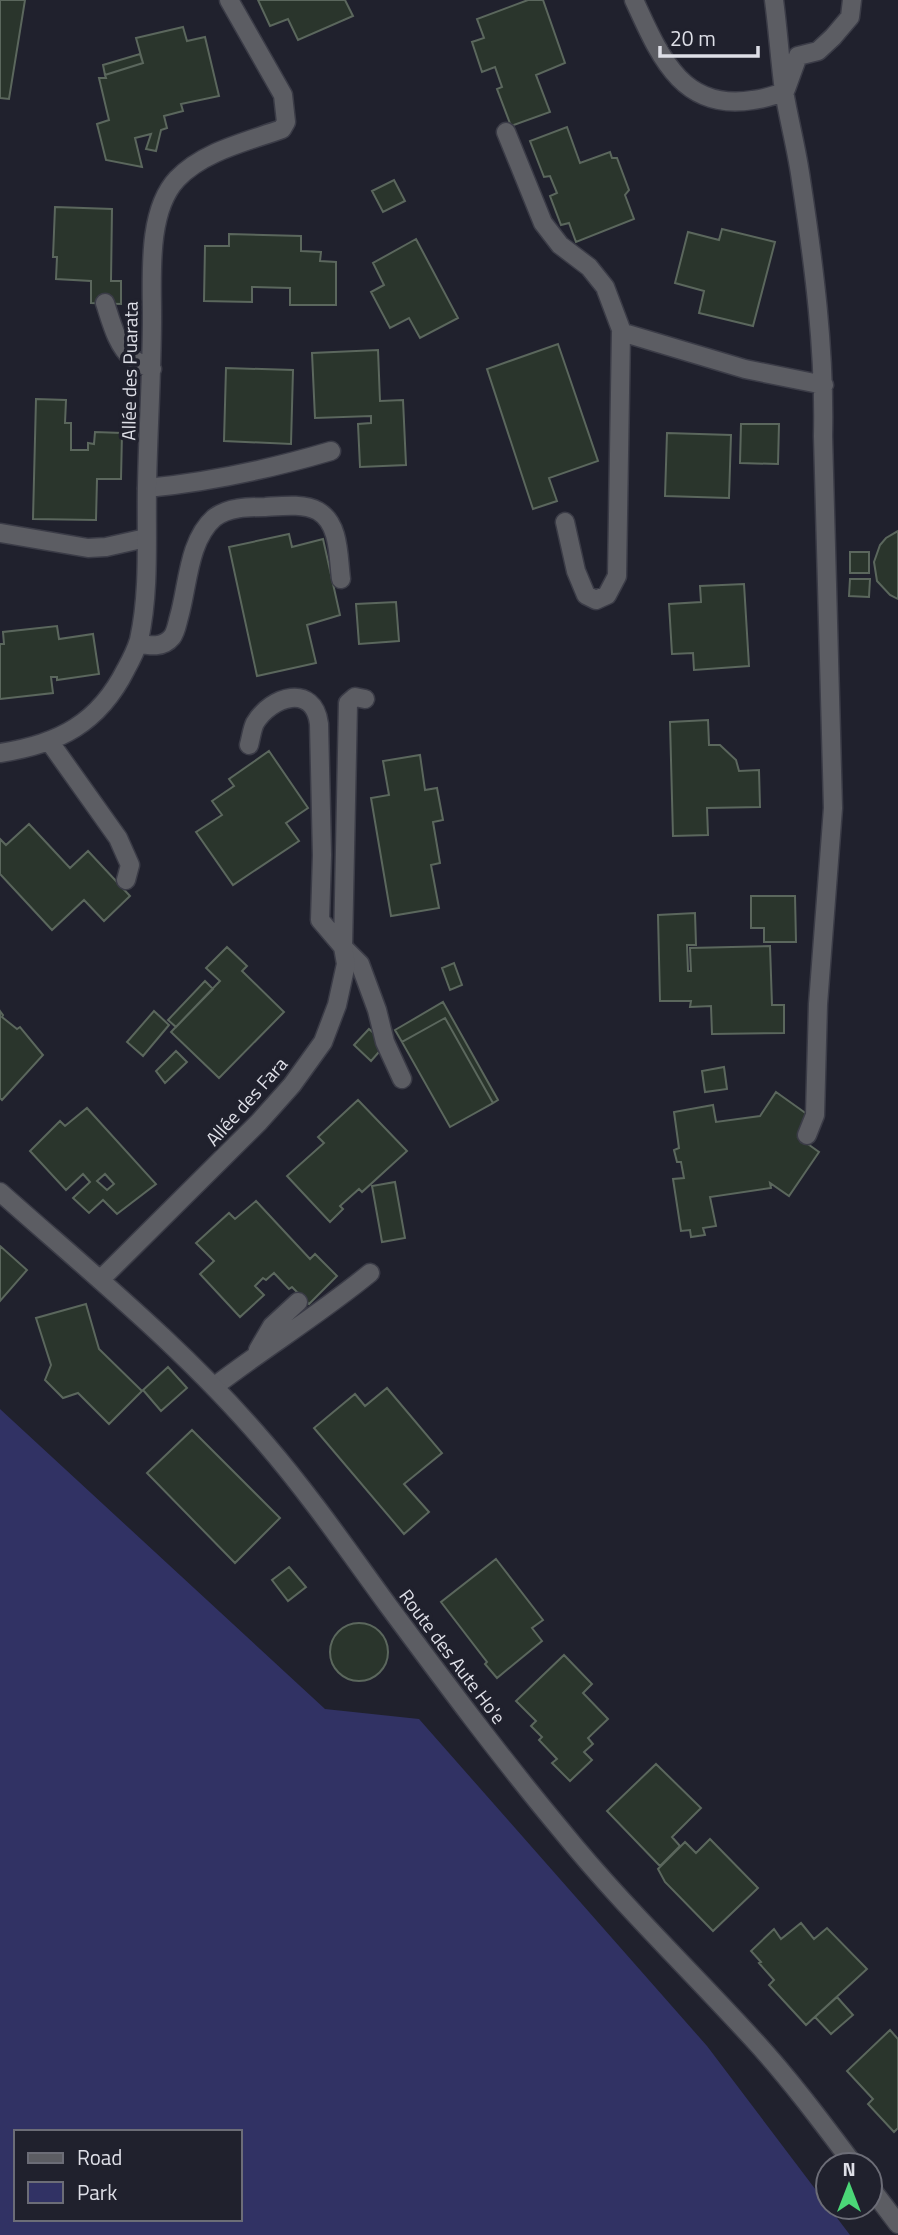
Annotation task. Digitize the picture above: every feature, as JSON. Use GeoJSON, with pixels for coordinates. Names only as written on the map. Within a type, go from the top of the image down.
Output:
{"type":"FeatureCollection","features":[{"type":"Feature","properties":{"kind":"street","name":"Allée des Puarata"},"geometry":{"type":"LineString","coordinates":[[0,753],[49,741],[98,712],[118,685],[138,643],[143,616],[152,369],[152,286],[158,210],[176,180],[202,159],[282,129],[286,122],[283,95],[229,0]]}},
{"type":"Feature","properties":{"kind":"street"},"geometry":{"type":"LineString","coordinates":[[634,0],[653,42],[677,78],[692,90],[716,100],[752,101],[785,92]]}},
{"type":"Feature","properties":{"kind":"street"},"geometry":{"type":"LineString","coordinates":[[774,0],[785,92],[803,192],[823,351],[824,385],[833,808],[818,1004],[816,1115],[807,1135]]}},
{"type":"Feature","properties":{"kind":"street"},"geometry":{"type":"LineString","coordinates":[[785,92],[798,56],[818,51],[833,37],[850,18],[852,0]]}},
{"type":"Feature","properties":{"kind":"street"},"geometry":{"type":"LineString","coordinates":[[506,132],[543,223],[560,245],[589,267],[605,287],[622,332],[617,576],[607,595],[596,600],[586,595],[576,571],[565,522]]}},
{"type":"Feature","properties":{"kind":"street"},"geometry":{"type":"LineString","coordinates":[[105,303],[118,339],[125,350],[132,358],[152,369]]}},
{"type":"Feature","properties":{"kind":"street"},"geometry":{"type":"LineString","coordinates":[[622,332],[745,369],[824,385]]}},
{"type":"Feature","properties":{"kind":"street"},"geometry":{"type":"LineString","coordinates":[[147,488],[219,479],[276,467],[331,451]]}},
{"type":"Feature","properties":{"kind":"street"},"geometry":{"type":"LineString","coordinates":[[138,643],[161,645],[171,639],[194,551],[203,531],[215,518],[228,510],[286,506],[312,508],[324,515],[331,523],[335,537],[341,579]]}},
{"type":"Feature","properties":{"kind":"street"},"geometry":{"type":"LineString","coordinates":[[1,533],[88,548],[146,538]]}},
{"type":"Feature","properties":{"kind":"street","name":"Allée des Fara"},"geometry":{"type":"LineString","coordinates":[[100,1280],[259,1122],[292,1085],[323,1042],[337,1005],[346,964],[343,947],[348,704],[355,697],[365,699]]}},
{"type":"Feature","properties":{"kind":"street"},"geometry":{"type":"LineString","coordinates":[[249,745],[256,723],[271,707],[287,698],[304,699],[313,704],[318,713],[322,855],[320,920],[360,964],[377,1010],[385,1042],[402,1079]]}},
{"type":"Feature","properties":{"kind":"street"},"geometry":{"type":"LineString","coordinates":[[49,741],[118,838],[130,864],[126,880]]}},
{"type":"Feature","properties":{"kind":"street","name":"Route des Aute Ho'e"},"geometry":{"type":"LineString","coordinates":[[0,1192],[215,1386],[265,1442],[322,1513],[455,1694],[567,1838],[753,2039],[811,2107],[844,2151]]}},
{"type":"Feature","properties":{"kind":"street"},"geometry":{"type":"LineString","coordinates":[[215,1386],[254,1356],[328,1307],[370,1273]]}},
{"type":"Feature","properties":{"kind":"street"},"geometry":{"type":"LineString","coordinates":[[254,1356],[272,1326],[298,1302]]}},
{"type":"Feature","properties":{"kind":"street"},"geometry":{"type":"LineString","coordinates":[[884,2206],[898,2224]]}},
{"type":"Feature","properties":{"kind":"green space"},"geometry":{"type":"Polygon","coordinates":[[[0,1409],[325,1709],[419,1719],[707,2046],[814,2187],[814,2221],[839,2221],[850,2235],[0,2235],[0,1409]]]}},
{"type":"Feature","properties":{"kind":"building"},"geometry":{"type":"Polygon","coordinates":[[[0,0],[25,0],[9,99],[0,98],[0,0]]]}},
{"type":"Feature","properties":{"kind":"building"},"geometry":{"type":"Polygon","coordinates":[[[258,0],[345,0],[353,16],[298,40],[288,19],[270,26],[258,0]]]}},
{"type":"Feature","properties":{"kind":"building"},"geometry":{"type":"Polygon","coordinates":[[[528,0],[543,0],[565,63],[536,75],[550,112],[511,126],[497,89],[502,87],[495,67],[482,72],[472,42],[484,38],[477,19],[528,0]]]}},
{"type":"Feature","properties":{"kind":"building"},"geometry":{"type":"Polygon","coordinates":[[[183,27],[187,41],[205,37],[219,96],[181,104],[183,111],[164,116],[167,128],[161,130],[156,151],[146,149],[151,134],[135,138],[142,167],[106,160],[97,124],[109,120],[99,78],[106,78],[105,75],[143,63],[136,38],[183,27]]]}},
{"type":"Feature","properties":{"kind":"building"},"geometry":{"type":"Polygon","coordinates":[[[140,54],[143,63],[105,75],[103,65],[140,54]]]}},
{"type":"Feature","properties":{"kind":"building"},"geometry":{"type":"Polygon","coordinates":[[[567,127],[580,163],[610,152],[612,158],[617,158],[629,190],[625,195],[634,219],[576,242],[569,223],[561,225],[550,196],[557,193],[550,176],[544,177],[530,141],[567,127]]]}},
{"type":"Feature","properties":{"kind":"building"},"geometry":{"type":"Polygon","coordinates":[[[394,180],[405,201],[383,212],[372,191],[394,180]]]}},
{"type":"Feature","properties":{"kind":"building"},"geometry":{"type":"Polygon","coordinates":[[[55,207],[112,209],[111,281],[121,281],[121,304],[91,303],[91,281],[56,279],[57,257],[53,257],[55,207]]]}},
{"type":"Feature","properties":{"kind":"building"},"geometry":{"type":"Polygon","coordinates":[[[722,229],[775,242],[753,326],[699,313],[704,291],[675,283],[688,232],[719,240],[722,229]]]}},
{"type":"Feature","properties":{"kind":"building"},"geometry":{"type":"Polygon","coordinates":[[[229,234],[301,236],[301,251],[321,252],[320,261],[336,262],[336,305],[290,305],[290,288],[252,287],[252,302],[204,301],[205,246],[229,246],[229,234]]]}},
{"type":"Feature","properties":{"kind":"building"},"geometry":{"type":"Polygon","coordinates":[[[416,239],[458,318],[420,338],[409,318],[390,328],[371,292],[384,285],[373,263],[416,239]]]}},
{"type":"Feature","properties":{"kind":"building"},"geometry":{"type":"Polygon","coordinates":[[[558,344],[598,461],[549,478],[557,501],[533,509],[487,369],[558,344]]]}},
{"type":"Feature","properties":{"kind":"building"},"geometry":{"type":"Polygon","coordinates":[[[378,350],[380,401],[403,400],[406,465],[360,467],[358,424],[371,423],[371,416],[315,418],[312,353],[378,350]]]}},
{"type":"Feature","properties":{"kind":"building"},"geometry":{"type":"Polygon","coordinates":[[[226,368],[293,370],[291,444],[224,441],[226,368]]]}},
{"type":"Feature","properties":{"kind":"building"},"geometry":{"type":"Polygon","coordinates":[[[36,399],[66,400],[65,423],[71,423],[71,450],[88,450],[88,443],[94,444],[95,432],[122,433],[121,479],[97,479],[96,520],[33,519],[36,399]]]}},
{"type":"Feature","properties":{"kind":"building"},"geometry":{"type":"Polygon","coordinates":[[[741,424],[779,424],[778,464],[740,463],[741,424]]]}},
{"type":"Feature","properties":{"kind":"building"},"geometry":{"type":"Polygon","coordinates":[[[667,433],[731,435],[729,498],[665,496],[667,433]]]}},
{"type":"Feature","properties":{"kind":"building"},"geometry":{"type":"Polygon","coordinates":[[[898,531],[898,599],[890,595],[877,581],[874,562],[880,545],[898,531]]]}},
{"type":"Feature","properties":{"kind":"building"},"geometry":{"type":"Polygon","coordinates":[[[289,534],[292,547],[323,539],[340,615],[307,625],[316,663],[257,676],[229,547],[289,534]]]}},
{"type":"Feature","properties":{"kind":"building"},"geometry":{"type":"Polygon","coordinates":[[[850,552],[869,552],[869,573],[850,573],[850,552]]]}},
{"type":"Feature","properties":{"kind":"building"},"geometry":{"type":"Polygon","coordinates":[[[850,579],[870,579],[869,597],[849,596],[850,579]]]}},
{"type":"Feature","properties":{"kind":"building"},"geometry":{"type":"Polygon","coordinates":[[[744,584],[749,666],[694,670],[693,653],[672,654],[669,604],[701,602],[700,586],[744,584]]]}},
{"type":"Feature","properties":{"kind":"building"},"geometry":{"type":"Polygon","coordinates":[[[396,602],[399,641],[359,644],[356,604],[396,602]]]}},
{"type":"Feature","properties":{"kind":"building"},"geometry":{"type":"Polygon","coordinates":[[[57,626],[59,639],[93,634],[99,674],[57,680],[57,677],[51,677],[53,693],[0,699],[0,644],[4,644],[3,632],[57,626]]]}},
{"type":"Feature","properties":{"kind":"building"},"geometry":{"type":"Polygon","coordinates":[[[708,720],[709,745],[720,745],[736,760],[739,771],[759,770],[760,807],[707,808],[708,835],[673,836],[670,722],[708,720]]]}},
{"type":"Feature","properties":{"kind":"building"},"geometry":{"type":"Polygon","coordinates":[[[269,751],[308,808],[286,823],[299,841],[233,885],[196,832],[222,815],[212,801],[234,786],[229,779],[269,751]]]}},
{"type":"Feature","properties":{"kind":"building"},"geometry":{"type":"Polygon","coordinates":[[[420,755],[425,790],[437,788],[443,820],[433,822],[440,863],[431,865],[439,908],[391,916],[371,798],[389,795],[383,761],[420,755]]]}},
{"type":"Feature","properties":{"kind":"building"},"geometry":{"type":"Polygon","coordinates":[[[29,824],[70,868],[88,851],[130,896],[104,921],[84,900],[52,930],[0,874],[0,839],[6,845],[29,824]]]}},
{"type":"Feature","properties":{"kind":"building"},"geometry":{"type":"Polygon","coordinates":[[[751,896],[795,896],[796,942],[764,942],[764,928],[751,928],[751,896]]]}},
{"type":"Feature","properties":{"kind":"building"},"geometry":{"type":"Polygon","coordinates":[[[695,913],[696,945],[687,945],[688,971],[691,971],[690,948],[770,946],[772,1005],[784,1005],[784,1033],[712,1034],[711,1006],[690,1007],[691,1001],[660,1001],[658,915],[695,913]]]}},
{"type":"Feature","properties":{"kind":"building"},"geometry":{"type":"Polygon","coordinates":[[[227,947],[247,966],[242,971],[284,1012],[219,1078],[171,1032],[220,981],[206,968],[227,947]]]}},
{"type":"Feature","properties":{"kind":"building"},"geometry":{"type":"Polygon","coordinates":[[[454,963],[462,985],[450,990],[442,968],[454,963]]]}},
{"type":"Feature","properties":{"kind":"building"},"geometry":{"type":"Polygon","coordinates":[[[205,981],[213,989],[176,1027],[168,1020],[205,981]]]}},
{"type":"Feature","properties":{"kind":"building"},"geometry":{"type":"Polygon","coordinates":[[[443,1002],[498,1100],[493,1103],[445,1018],[402,1042],[395,1030],[443,1002]]]}},
{"type":"Feature","properties":{"kind":"building"},"geometry":{"type":"Polygon","coordinates":[[[0,1011],[2,1017],[17,1029],[20,1027],[43,1055],[2,1100],[0,1098],[0,1011]]]}},
{"type":"Feature","properties":{"kind":"building"},"geometry":{"type":"Polygon","coordinates":[[[154,1011],[169,1025],[143,1056],[127,1042],[154,1011]]]}},
{"type":"Feature","properties":{"kind":"building"},"geometry":{"type":"Polygon","coordinates":[[[445,1018],[493,1103],[450,1127],[402,1042],[445,1018]]]}},
{"type":"Feature","properties":{"kind":"building"},"geometry":{"type":"Polygon","coordinates":[[[369,1029],[386,1044],[371,1061],[354,1045],[369,1029]]]}},
{"type":"Feature","properties":{"kind":"building"},"geometry":{"type":"Polygon","coordinates":[[[176,1051],[187,1062],[165,1083],[156,1071],[176,1051]]]}},
{"type":"Feature","properties":{"kind":"building"},"geometry":{"type":"Polygon","coordinates":[[[724,1067],[727,1089],[705,1092],[702,1071],[724,1067]]]}},
{"type":"Feature","properties":{"kind":"building"},"geometry":{"type":"Polygon","coordinates":[[[776,1092],[811,1117],[798,1137],[819,1152],[789,1196],[770,1183],[771,1188],[710,1197],[716,1226],[703,1228],[705,1235],[691,1237],[690,1230],[681,1231],[673,1179],[684,1178],[681,1162],[677,1162],[674,1150],[679,1148],[674,1112],[713,1105],[716,1122],[760,1116],[776,1092]]]}},
{"type":"Feature","properties":{"kind":"building"},"geometry":{"type":"Polygon","coordinates":[[[358,1100],[407,1151],[362,1192],[359,1189],[340,1206],[343,1209],[330,1222],[287,1176],[324,1143],[318,1137],[358,1100]]]}},
{"type":"Feature","properties":{"kind":"building"},"geometry":{"type":"Polygon","coordinates":[[[87,1108],[156,1184],[117,1214],[103,1200],[89,1213],[73,1198],[90,1182],[83,1174],[66,1190],[30,1151],[60,1121],[65,1126],[87,1108]],[[105,1174],[97,1181],[107,1190],[114,1184],[105,1174]]]}},
{"type":"Feature","properties":{"kind":"building"},"geometry":{"type":"Polygon","coordinates":[[[395,1182],[405,1238],[382,1242],[372,1186],[395,1182]]]}},
{"type":"Feature","properties":{"kind":"building"},"geometry":{"type":"Polygon","coordinates":[[[256,1201],[310,1259],[315,1254],[337,1276],[309,1304],[274,1273],[255,1286],[264,1295],[240,1317],[200,1274],[214,1261],[196,1243],[229,1213],[235,1219],[256,1201]]]}},
{"type":"Feature","properties":{"kind":"building"},"geometry":{"type":"Polygon","coordinates":[[[0,1246],[27,1270],[0,1301],[0,1246]]]}},
{"type":"Feature","properties":{"kind":"building"},"geometry":{"type":"Polygon","coordinates":[[[86,1304],[99,1349],[142,1391],[109,1424],[78,1393],[63,1398],[45,1380],[51,1365],[36,1318],[86,1304]]]}},
{"type":"Feature","properties":{"kind":"building"},"geometry":{"type":"Polygon","coordinates":[[[168,1367],[187,1388],[161,1411],[143,1390],[168,1367]]]}},
{"type":"Feature","properties":{"kind":"building"},"geometry":{"type":"Polygon","coordinates":[[[387,1388],[442,1453],[404,1484],[429,1512],[404,1534],[314,1428],[355,1394],[365,1406],[387,1388]]]}},
{"type":"Feature","properties":{"kind":"building"},"geometry":{"type":"Polygon","coordinates":[[[192,1430],[280,1518],[235,1563],[147,1473],[192,1430]]]}},
{"type":"Feature","properties":{"kind":"building"},"geometry":{"type":"Polygon","coordinates":[[[496,1559],[543,1620],[532,1628],[542,1641],[497,1678],[441,1602],[496,1559]]]}},
{"type":"Feature","properties":{"kind":"building"},"geometry":{"type":"Polygon","coordinates":[[[289,1567],[306,1587],[288,1601],[272,1580],[289,1567]]]}},
{"type":"Feature","properties":{"kind":"building"},"geometry":{"type":"Polygon","coordinates":[[[353,1623],[365,1623],[380,1631],[388,1646],[388,1658],[380,1673],[365,1681],[353,1681],[338,1673],[330,1658],[330,1646],[338,1631],[353,1623]]]}},
{"type":"Feature","properties":{"kind":"building"},"geometry":{"type":"Polygon","coordinates":[[[564,1655],[592,1684],[583,1693],[608,1719],[588,1738],[593,1744],[584,1752],[592,1760],[570,1781],[552,1763],[557,1759],[539,1740],[542,1737],[531,1726],[536,1721],[516,1701],[564,1655]]]}},
{"type":"Feature","properties":{"kind":"building"},"geometry":{"type":"Polygon","coordinates":[[[656,1764],[701,1808],[672,1837],[680,1846],[660,1866],[607,1811],[656,1764]]]}},
{"type":"Feature","properties":{"kind":"building"},"geometry":{"type":"Polygon","coordinates":[[[710,1839],[758,1888],[713,1931],[665,1882],[658,1869],[685,1842],[696,1853],[710,1839]]]}},
{"type":"Feature","properties":{"kind":"building"},"geometry":{"type":"Polygon","coordinates":[[[801,1923],[814,1939],[827,1928],[867,1969],[806,2025],[769,1985],[774,1980],[751,1951],[774,1929],[781,1939],[801,1923]]]}},
{"type":"Feature","properties":{"kind":"building"},"geometry":{"type":"Polygon","coordinates":[[[837,1997],[853,2015],[831,2034],[815,2017],[837,1997]]]}},
{"type":"Feature","properties":{"kind":"building"},"geometry":{"type":"Polygon","coordinates":[[[890,2030],[898,2039],[898,2128],[894,2132],[868,2104],[873,2099],[847,2071],[890,2030]]]}}]}
